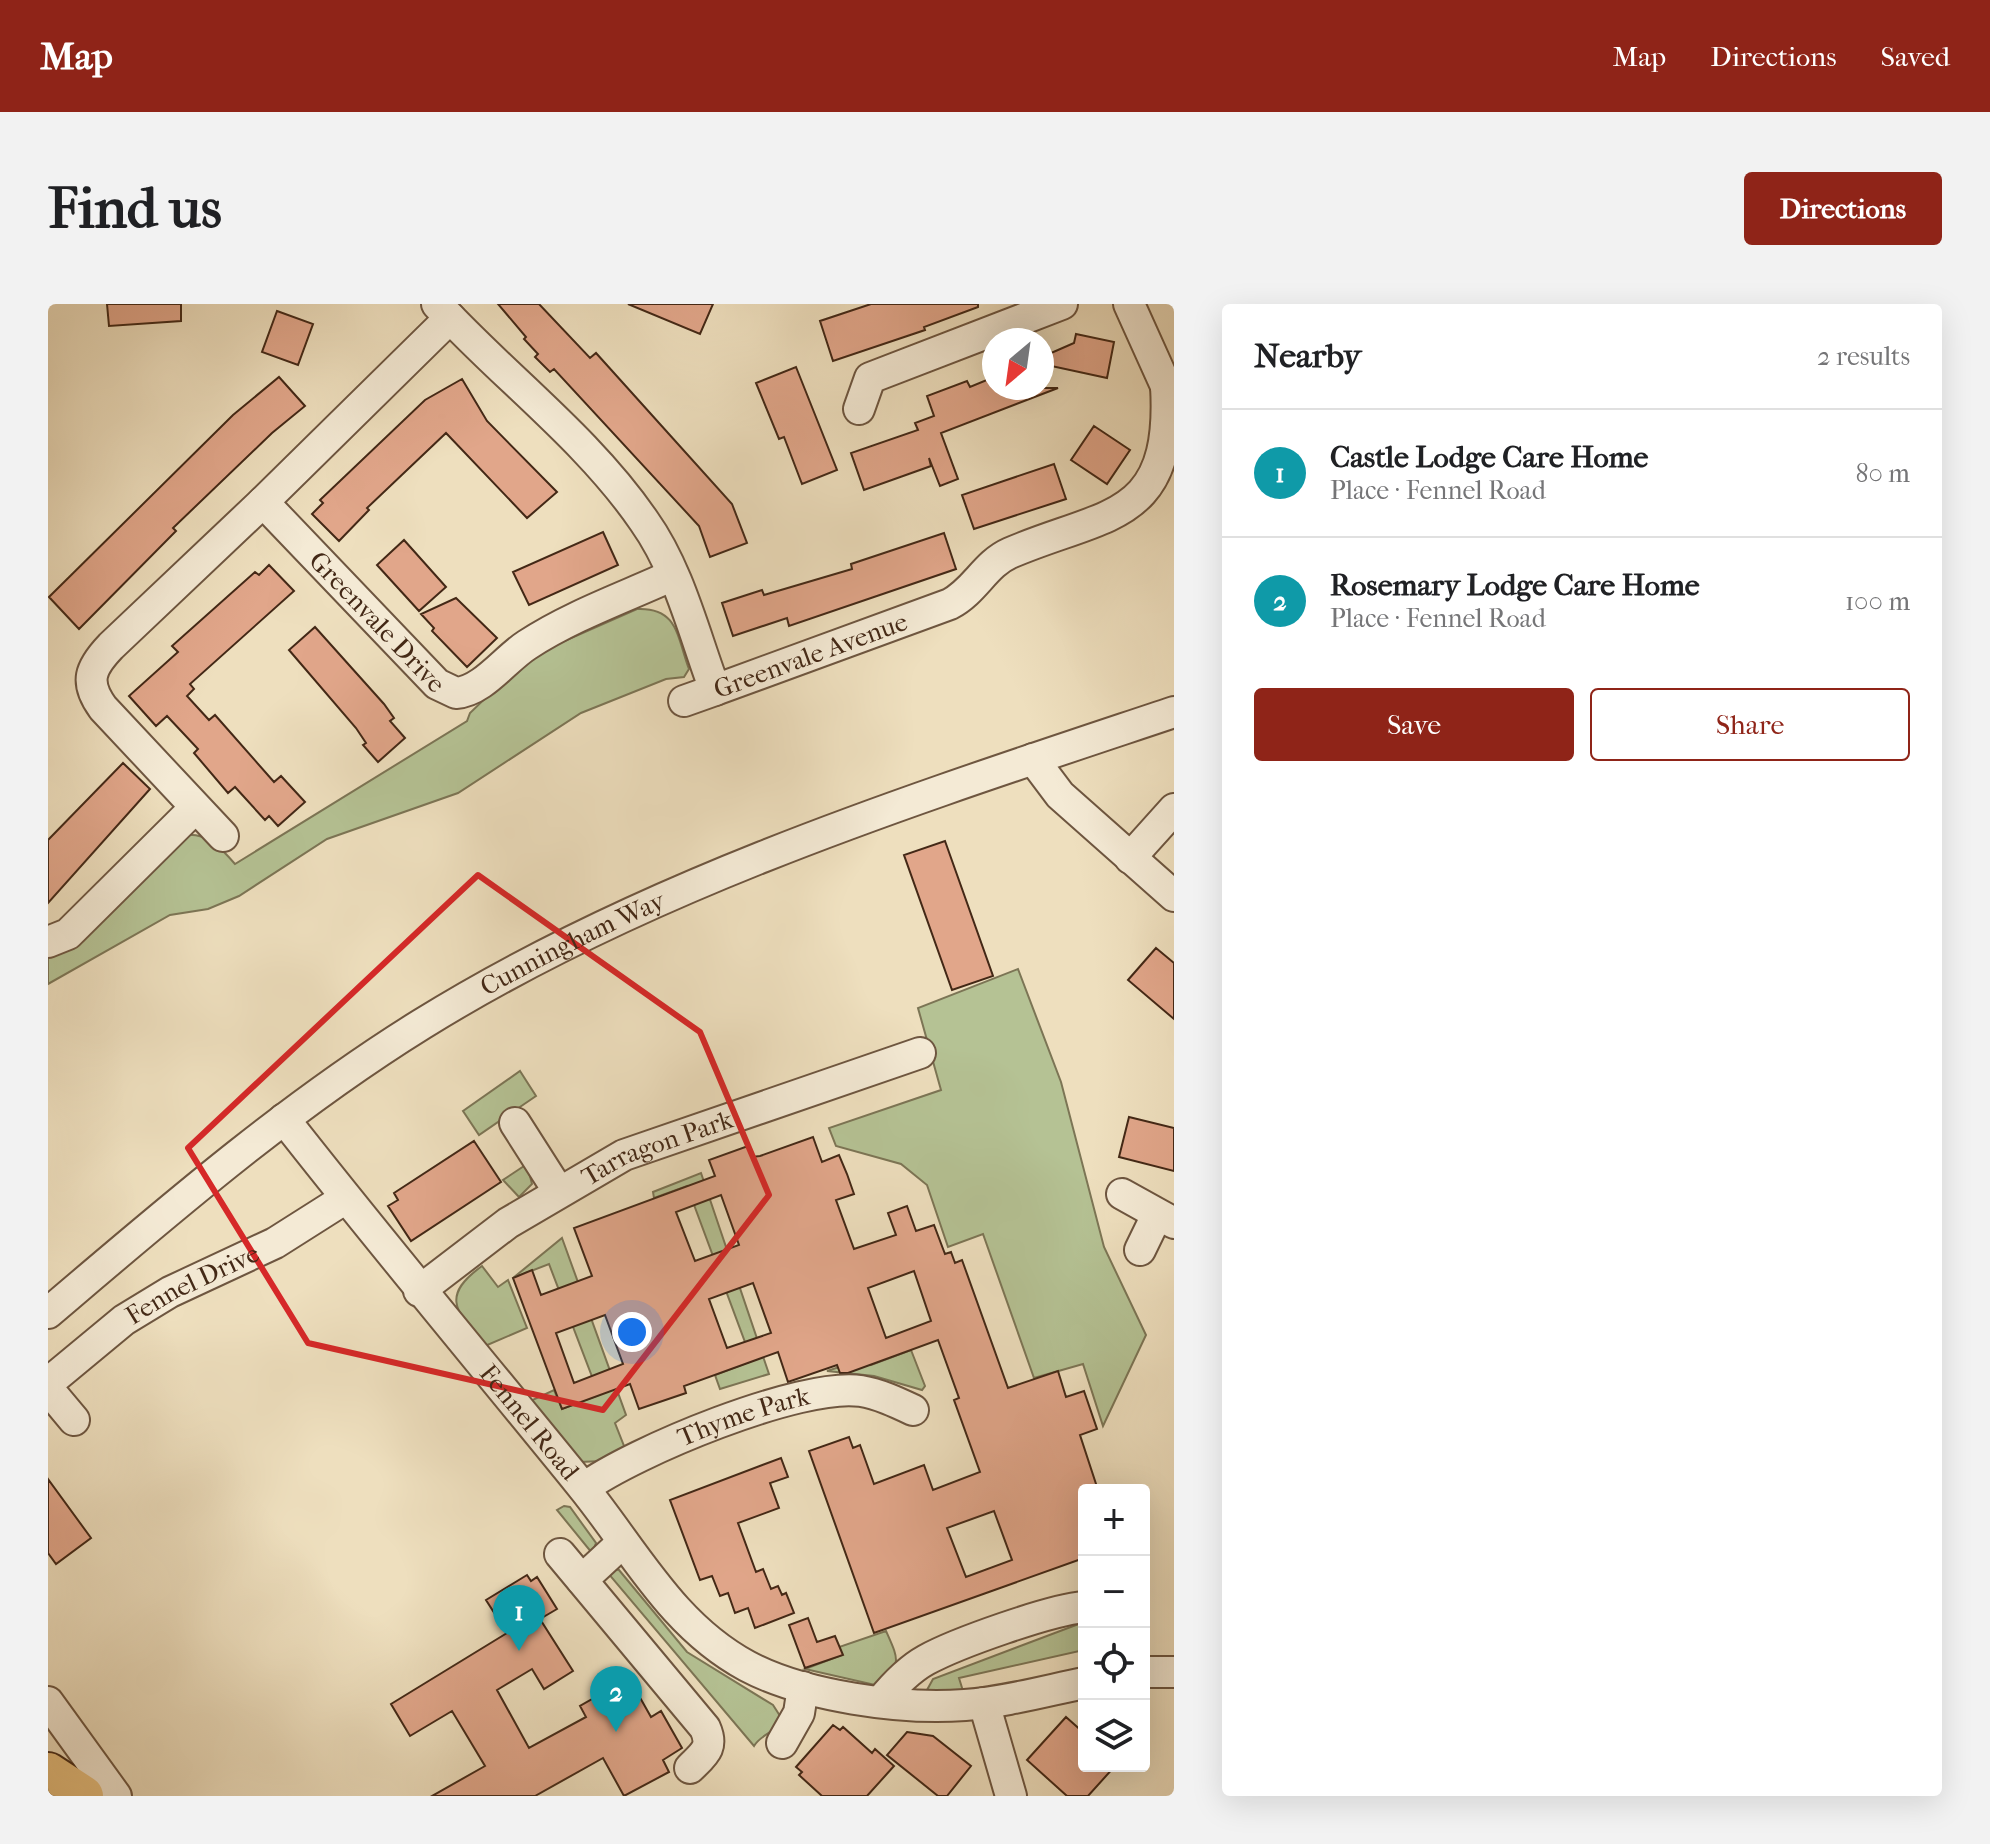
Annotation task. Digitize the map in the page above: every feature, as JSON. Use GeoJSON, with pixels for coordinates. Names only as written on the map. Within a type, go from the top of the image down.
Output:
{"type":"FeatureCollection","features":[{"type":"Feature","properties":{"kind":"main road"},"geometry":{"type":"LineString","coordinates":[[48,1773],[83,1796]]}},
{"type":"Feature","properties":{"kind":"street"},"geometry":{"type":"LineString","coordinates":[[859,409],[870,378],[1062,304]]}},
{"type":"Feature","properties":{"kind":"street"},"geometry":{"type":"LineString","coordinates":[[1129,304],[1170,384]]}},
{"type":"Feature","properties":{"kind":"street"},"geometry":{"type":"LineString","coordinates":[[223,836],[103,708],[89,678],[94,665],[263,502],[443,311]]}},
{"type":"Feature","properties":{"kind":"street","name":"Greenvale Avenue"},"geometry":{"type":"LineString","coordinates":[[443,311],[619,488],[645,522],[673,575],[715,690],[950,604],[962,597],[994,561],[1121,514],[1148,489],[1164,462],[1170,384]]}},
{"type":"Feature","properties":{"kind":"street","name":"Greenvale Drive"},"geometry":{"type":"LineString","coordinates":[[263,502],[437,684],[456,693],[470,690],[525,646],[550,632],[673,575]]}},
{"type":"Feature","properties":{"kind":"street"},"geometry":{"type":"LineString","coordinates":[[684,701],[715,690]]}},
{"type":"Feature","properties":{"kind":"street","name":"Cunningham Way"},"geometry":{"type":"LineString","coordinates":[[48,1313],[284,1119],[421,1024],[661,897],[1033,759],[1174,712]]}},
{"type":"Feature","properties":{"kind":"street"},"geometry":{"type":"LineString","coordinates":[[1033,759],[1060,795],[1174,896]]}},
{"type":"Feature","properties":{"kind":"street"},"geometry":{"type":"LineString","coordinates":[[48,942],[68,934],[195,808]]}},
{"type":"Feature","properties":{"kind":"street"},"geometry":{"type":"LineString","coordinates":[[1130,858],[1174,809]]}},
{"type":"Feature","properties":{"kind":"street","name":"Tarragon Park"},"geometry":{"type":"LineString","coordinates":[[419,1291],[508,1223],[624,1155],[920,1053]]}},
{"type":"Feature","properties":{"kind":"street","name":"Fennel Road"},"geometry":{"type":"LineString","coordinates":[[284,1119],[419,1291],[584,1488],[659,1592],[700,1636],[747,1666],[803,1687],[881,1701],[947,1706],[984,1703],[1078,1684]]}},
{"type":"Feature","properties":{"kind":"street"},"geometry":{"type":"LineString","coordinates":[[515,1123],[559,1192]]}},
{"type":"Feature","properties":{"kind":"street"},"geometry":{"type":"LineString","coordinates":[[1122,1194],[1165,1219],[1140,1250]]}},
{"type":"Feature","properties":{"kind":"street","name":"Fennel Drive"},"geometry":{"type":"LineString","coordinates":[[74,1420],[48,1386],[124,1320],[170,1292],[275,1243],[346,1198]]}},
{"type":"Feature","properties":{"kind":"street","name":"Thyme Park"},"geometry":{"type":"LineString","coordinates":[[584,1488],[630,1460],[767,1408],[813,1395],[860,1391],[913,1410]]}},
{"type":"Feature","properties":{"kind":"street"},"geometry":{"type":"LineString","coordinates":[[582,1580],[623,1542]]}},
{"type":"Feature","properties":{"kind":"street"},"geometry":{"type":"LineString","coordinates":[[560,1554],[705,1728],[710,1740],[708,1750],[690,1768]]}},
{"type":"Feature","properties":{"kind":"street"},"geometry":{"type":"LineString","coordinates":[[881,1701],[894,1685],[928,1659],[1021,1625],[1078,1609]]}},
{"type":"Feature","properties":{"kind":"street"},"geometry":{"type":"LineString","coordinates":[[1150,1672],[1174,1672]]}},
{"type":"Feature","properties":{"kind":"street"},"geometry":{"type":"LineString","coordinates":[[782,1743],[799,1713],[803,1687]]}},
{"type":"Feature","properties":{"kind":"street"},"geometry":{"type":"LineString","coordinates":[[48,1702],[116,1796]]}},
{"type":"Feature","properties":{"kind":"street"},"geometry":{"type":"LineString","coordinates":[[984,1703],[1011,1796]]}},
{"type":"Feature","properties":{"kind":"highlighted area"},"geometry":{"type":"Polygon","coordinates":[[[478,875],[700,1032],[769,1195],[603,1410],[308,1343],[188,1148],[478,875]]]}},
{"type":"Feature","properties":{"kind":"green space"},"geometry":{"type":"Polygon","coordinates":[[[637,609],[661,613],[674,626],[689,669],[684,677],[666,679],[581,713],[458,793],[327,839],[239,896],[208,909],[170,915],[48,984],[48,957],[73,948],[186,835],[208,839],[235,864],[467,721],[470,713],[528,657],[637,609]]]}},
{"type":"Feature","properties":{"kind":"green space"},"geometry":{"type":"Polygon","coordinates":[[[1018,969],[1061,1082],[1104,1247],[1146,1335],[1103,1426],[1083,1364],[1034,1378],[983,1234],[948,1247],[927,1185],[901,1164],[836,1146],[829,1128],[941,1090],[918,1008],[1018,969]]]}},
{"type":"Feature","properties":{"kind":"green space"},"geometry":{"type":"Polygon","coordinates":[[[520,1071],[536,1096],[479,1135],[463,1111],[520,1071]]]}},
{"type":"Feature","properties":{"kind":"green space"},"geometry":{"type":"Polygon","coordinates":[[[527,1164],[532,1184],[519,1197],[503,1180],[527,1164]]]}},
{"type":"Feature","properties":{"kind":"green space"},"geometry":{"type":"Polygon","coordinates":[[[701,1173],[769,1374],[720,1389],[715,1375],[752,1361],[687,1186],[654,1198],[653,1192],[701,1173]]]}},
{"type":"Feature","properties":{"kind":"green space"},"geometry":{"type":"Polygon","coordinates":[[[562,1238],[626,1415],[615,1423],[626,1451],[602,1461],[580,1462],[528,1402],[554,1390],[562,1409],[599,1395],[549,1264],[513,1278],[562,1238]]]}},
{"type":"Feature","properties":{"kind":"green space"},"geometry":{"type":"Polygon","coordinates":[[[482,1266],[498,1287],[508,1280],[527,1328],[485,1346],[460,1314],[457,1305],[460,1287],[482,1266]]]}},
{"type":"Feature","properties":{"kind":"green space"},"geometry":{"type":"Polygon","coordinates":[[[911,1350],[925,1386],[922,1390],[874,1376],[827,1371],[867,1358],[871,1365],[911,1350]]]}},
{"type":"Feature","properties":{"kind":"green space"},"geometry":{"type":"Polygon","coordinates":[[[570,1507],[596,1543],[592,1553],[557,1510],[570,1507]]]}},
{"type":"Feature","properties":{"kind":"green space"},"geometry":{"type":"Polygon","coordinates":[[[619,1570],[687,1652],[773,1705],[782,1719],[776,1727],[754,1746],[607,1572],[619,1570]]]}},
{"type":"Feature","properties":{"kind":"green space"},"geometry":{"type":"Polygon","coordinates":[[[1078,1624],[1078,1651],[959,1678],[963,1691],[930,1694],[927,1690],[933,1679],[1078,1624]]]}},
{"type":"Feature","properties":{"kind":"green space"},"geometry":{"type":"Polygon","coordinates":[[[886,1631],[896,1662],[890,1673],[875,1685],[805,1669],[842,1655],[839,1647],[886,1631]]]}},
{"type":"Feature","properties":{"kind":"building"},"geometry":{"type":"Polygon","coordinates":[[[107,304],[181,304],[181,321],[109,326],[107,304]]]}},
{"type":"Feature","properties":{"kind":"building"},"geometry":{"type":"Polygon","coordinates":[[[498,304],[539,304],[590,358],[596,353],[732,504],[747,543],[710,557],[699,526],[554,369],[550,372],[535,357],[538,354],[498,304]]]}},
{"type":"Feature","properties":{"kind":"building"},"geometry":{"type":"Polygon","coordinates":[[[628,304],[713,304],[700,334],[628,304]]]}},
{"type":"Feature","properties":{"kind":"building"},"geometry":{"type":"Polygon","coordinates":[[[871,304],[978,304],[978,307],[924,327],[925,330],[833,361],[820,321],[871,304]]]}},
{"type":"Feature","properties":{"kind":"building"},"geometry":{"type":"Polygon","coordinates":[[[277,311],[313,324],[298,365],[262,352],[277,311]]]}},
{"type":"Feature","properties":{"kind":"building"},"geometry":{"type":"Polygon","coordinates":[[[1076,334],[1114,342],[1107,378],[1054,367],[1054,352],[1074,343],[1076,334]]]}},
{"type":"Feature","properties":{"kind":"building"},"geometry":{"type":"Polygon","coordinates":[[[796,367],[837,470],[802,484],[784,437],[779,439],[756,383],[796,367]]]}},
{"type":"Feature","properties":{"kind":"building"},"geometry":{"type":"Polygon","coordinates":[[[279,377],[305,406],[272,433],[173,528],[176,531],[79,629],[49,597],[233,415],[279,377]]]}},
{"type":"Feature","properties":{"kind":"building"},"geometry":{"type":"Polygon","coordinates":[[[462,379],[487,421],[557,492],[527,518],[446,433],[367,508],[369,510],[339,541],[312,514],[323,503],[320,500],[425,400],[462,379]]]}},
{"type":"Feature","properties":{"kind":"building"},"geometry":{"type":"Polygon","coordinates":[[[967,381],[970,387],[982,382],[982,400],[1027,400],[941,433],[958,479],[940,486],[929,458],[931,466],[864,490],[851,453],[918,430],[915,423],[934,416],[927,396],[967,381]]]}},
{"type":"Feature","properties":{"kind":"building"},"geometry":{"type":"Polygon","coordinates":[[[1094,426],[1130,450],[1107,484],[1071,460],[1094,426]]]}},
{"type":"Feature","properties":{"kind":"building"},"geometry":{"type":"Polygon","coordinates":[[[1054,464],[1066,499],[974,529],[962,495],[1054,464]]]}},
{"type":"Feature","properties":{"kind":"building"},"geometry":{"type":"Polygon","coordinates":[[[603,532],[618,565],[529,605],[513,572],[603,532]]]}},
{"type":"Feature","properties":{"kind":"building"},"geometry":{"type":"Polygon","coordinates":[[[944,533],[956,569],[789,626],[787,618],[733,636],[722,603],[762,590],[764,595],[852,569],[851,564],[944,533]]]}},
{"type":"Feature","properties":{"kind":"building"},"geometry":{"type":"Polygon","coordinates":[[[404,540],[446,587],[419,611],[377,565],[404,540]]]}},
{"type":"Feature","properties":{"kind":"building"},"geometry":{"type":"Polygon","coordinates":[[[269,565],[294,591],[190,684],[194,689],[187,696],[209,720],[215,715],[274,782],[281,776],[305,802],[278,826],[269,816],[265,820],[235,787],[228,793],[194,753],[198,749],[167,716],[156,726],[129,696],[178,652],[172,646],[255,572],[259,575],[269,565]]]}},
{"type":"Feature","properties":{"kind":"building"},"geometry":{"type":"Polygon","coordinates":[[[456,598],[497,638],[467,667],[432,631],[434,628],[421,614],[456,598]]]}},
{"type":"Feature","properties":{"kind":"building"},"geometry":{"type":"Polygon","coordinates":[[[315,627],[384,704],[394,718],[390,721],[405,738],[378,762],[363,745],[366,743],[356,728],[289,650],[315,627]]]}},
{"type":"Feature","properties":{"kind":"building"},"geometry":{"type":"Polygon","coordinates":[[[123,763],[150,789],[48,903],[48,840],[123,763]]]}},
{"type":"Feature","properties":{"kind":"building"},"geometry":{"type":"Polygon","coordinates":[[[945,841],[993,976],[952,990],[904,855],[945,841]]]}},
{"type":"Feature","properties":{"kind":"building"},"geometry":{"type":"Polygon","coordinates":[[[1156,948],[1174,963],[1174,1019],[1128,980],[1156,948]]]}},
{"type":"Feature","properties":{"kind":"building"},"geometry":{"type":"Polygon","coordinates":[[[1129,1117],[1174,1128],[1174,1171],[1119,1157],[1129,1117]]]}},
{"type":"Feature","properties":{"kind":"building"},"geometry":{"type":"Polygon","coordinates":[[[813,1137],[822,1162],[839,1155],[854,1194],[836,1200],[854,1249],[896,1235],[888,1213],[907,1206],[916,1231],[934,1225],[945,1254],[951,1252],[955,1263],[962,1260],[1008,1388],[1058,1371],[1066,1397],[1084,1391],[1097,1429],[1080,1435],[1096,1484],[1078,1484],[1078,1560],[874,1633],[809,1451],[849,1437],[853,1448],[860,1445],[874,1484],[924,1465],[933,1490],[980,1472],[954,1400],[959,1398],[938,1340],[848,1373],[840,1373],[837,1365],[788,1382],[778,1352],[684,1386],[686,1393],[639,1409],[630,1384],[562,1409],[513,1278],[532,1270],[541,1295],[592,1276],[574,1228],[715,1176],[709,1160],[748,1146],[752,1157],[813,1137]],[[721,1195],[676,1212],[695,1261],[739,1245],[721,1195]],[[914,1271],[868,1288],[886,1338],[931,1321],[914,1271]],[[753,1283],[709,1299],[727,1348],[771,1333],[753,1283]],[[605,1315],[556,1333],[574,1383],[623,1364],[605,1315]],[[994,1511],[947,1528],[966,1577],[1012,1560],[994,1511]]]}},
{"type":"Feature","properties":{"kind":"building"},"geometry":{"type":"Polygon","coordinates":[[[474,1141],[501,1182],[411,1241],[388,1206],[398,1200],[394,1193],[474,1141]]]}},
{"type":"Feature","properties":{"kind":"building"},"geometry":{"type":"Polygon","coordinates":[[[781,1458],[788,1477],[770,1483],[779,1508],[738,1523],[756,1572],[763,1569],[771,1589],[778,1586],[782,1595],[786,1593],[794,1613],[755,1628],[748,1608],[735,1613],[728,1593],[720,1596],[712,1576],[700,1580],[670,1500],[781,1458]]]}},
{"type":"Feature","properties":{"kind":"building"},"geometry":{"type":"Polygon","coordinates":[[[48,1479],[91,1538],[56,1564],[48,1553],[48,1479]]]}},
{"type":"Feature","properties":{"kind":"building"},"geometry":{"type":"Polygon","coordinates":[[[527,1575],[531,1581],[537,1577],[557,1609],[540,1619],[573,1671],[544,1689],[532,1669],[497,1690],[529,1748],[586,1717],[580,1706],[629,1678],[651,1717],[661,1711],[682,1748],[663,1760],[669,1772],[624,1796],[603,1758],[535,1796],[432,1796],[485,1766],[452,1711],[410,1736],[391,1704],[507,1633],[486,1600],[527,1575]]]}},
{"type":"Feature","properties":{"kind":"building"},"geometry":{"type":"Polygon","coordinates":[[[808,1618],[817,1642],[835,1636],[843,1655],[805,1668],[789,1625],[808,1618]]]}},
{"type":"Feature","properties":{"kind":"building"},"geometry":{"type":"Polygon","coordinates":[[[1066,1717],[1078,1728],[1078,1772],[1110,1772],[1088,1796],[1067,1796],[1027,1760],[1066,1717]]]}},
{"type":"Feature","properties":{"kind":"building"},"geometry":{"type":"Polygon","coordinates":[[[833,1725],[840,1730],[843,1727],[872,1753],[875,1749],[894,1766],[867,1796],[822,1796],[799,1775],[802,1772],[796,1767],[833,1725]]]}},
{"type":"Feature","properties":{"kind":"building"},"geometry":{"type":"Polygon","coordinates":[[[907,1732],[933,1736],[971,1766],[947,1796],[938,1796],[887,1755],[907,1732]]]}},
{"type":"Feature","properties":{"kind":"place","name":"Castle Lodge Care Home"},"geometry":{"type":"Point","coordinates":[519,1651]}},
{"type":"Feature","properties":{"kind":"place","name":"Rosemary Lodge Care Home"},"geometry":{"type":"Point","coordinates":[616,1732]}}]}
